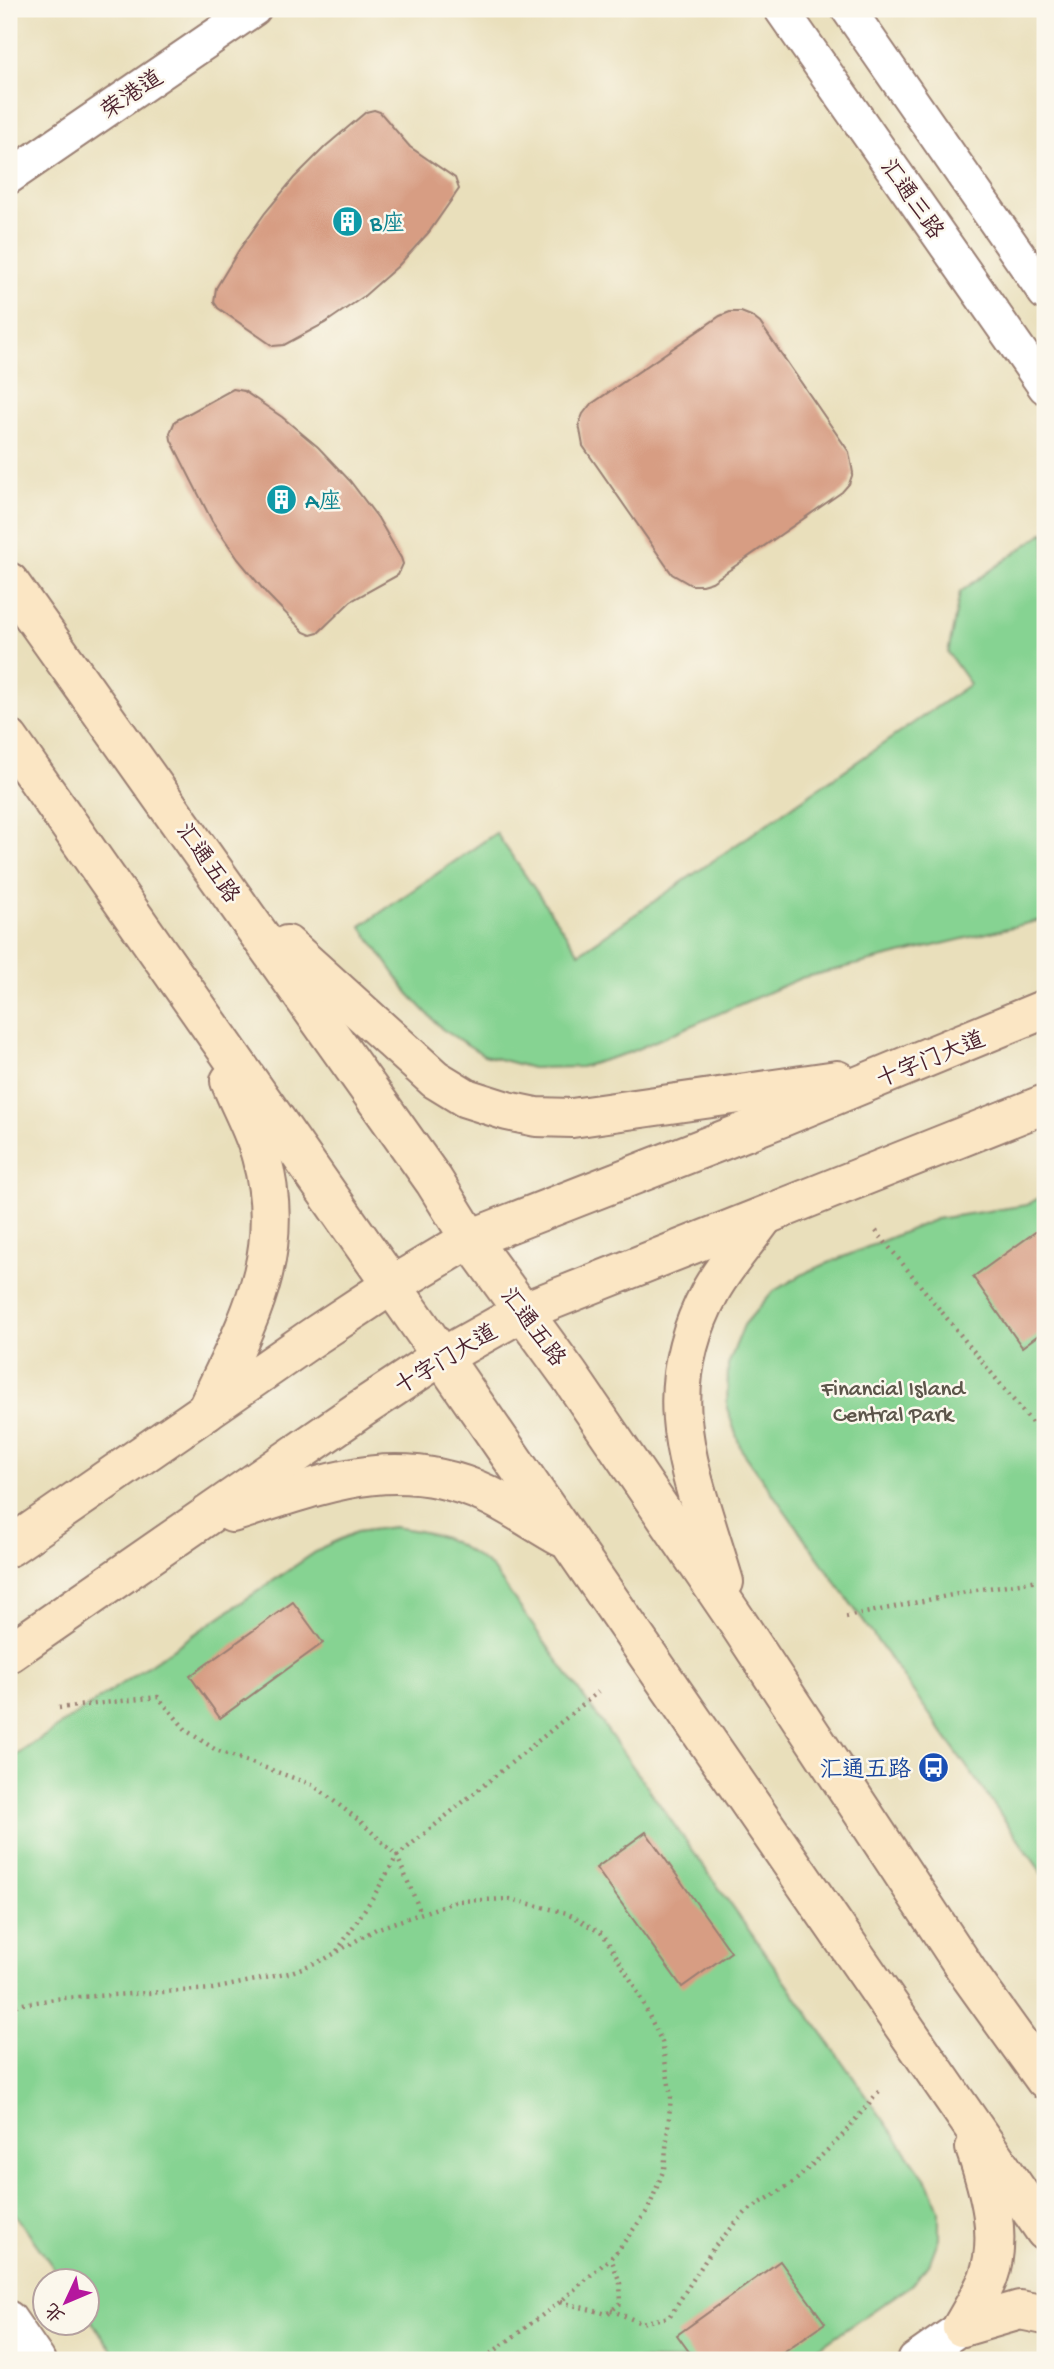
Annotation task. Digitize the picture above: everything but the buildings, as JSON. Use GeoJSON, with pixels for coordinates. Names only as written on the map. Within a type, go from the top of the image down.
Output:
{"type":"FeatureCollection","features":[{"type":"Feature","properties":{"kind":"main road","name":"汇通五路"},"geometry":{"type":"LineString","coordinates":[[9,582],[435,1181],[470,1239],[569,1375],[734,1617],[971,1978],[1045,2079]]}},
{"type":"Feature","properties":{"kind":"main road"},"geometry":{"type":"LineString","coordinates":[[9,740],[572,1544],[1045,2231]]}},
{"type":"Feature","properties":{"kind":"main road"},"geometry":{"type":"LineString","coordinates":[[229,891],[435,1079],[466,1098],[507,1111],[536,1117],[572,1118],[894,1072]]}},
{"type":"Feature","properties":{"kind":"main road"},"geometry":{"type":"LineString","coordinates":[[199,1009],[260,1153],[269,1189],[271,1225],[266,1266],[258,1296],[205,1412]]}},
{"type":"Feature","properties":{"kind":"main road","name":"十字门大道"},"geometry":{"type":"LineString","coordinates":[[9,1548],[392,1286],[470,1239],[894,1072],[1045,1009]]}},
{"type":"Feature","properties":{"kind":"main road","name":"十字门大道"},"geometry":{"type":"LineString","coordinates":[[9,1653],[361,1409],[442,1357],[522,1312],[1045,1104]]}},
{"type":"Feature","properties":{"kind":"main road"},"geometry":{"type":"LineString","coordinates":[[734,1617],[689,1463],[681,1427],[680,1391],[685,1356],[695,1321],[712,1289],[763,1218]]}},
{"type":"Feature","properties":{"kind":"main road"},"geometry":{"type":"LineString","coordinates":[[196,1524],[346,1478],[382,1473],[417,1474],[453,1481],[487,1495],[572,1544]]}},
{"type":"Feature","properties":{"kind":"main road"},"geometry":{"type":"LineString","coordinates":[[962,2110],[988,2184],[995,2235],[988,2277],[962,2327]]}},
{"type":"Feature","properties":{"kind":"main road"},"geometry":{"type":"LineString","coordinates":[[962,2327],[1020,2310],[1045,2315]]}},
{"type":"Feature","properties":{"kind":"street","name":"荣港道"},"geometry":{"type":"LineString","coordinates":[[9,177],[254,9]]}},
{"type":"Feature","properties":{"kind":"street","name":"汇通三路"},"geometry":{"type":"LineString","coordinates":[[780,9],[1045,387]]}},
{"type":"Feature","properties":{"kind":"street"},"geometry":{"type":"LineString","coordinates":[[848,9],[1045,292]]}},
{"type":"Feature","properties":{"kind":"street"},"geometry":{"type":"LineString","coordinates":[[9,2318],[38,2360]]}},
{"type":"Feature","properties":{"kind":"street"},"geometry":{"type":"LineString","coordinates":[[915,2360],[962,2327]]}},
{"type":"Feature","properties":{"kind":"path"},"geometry":{"type":"LineString","coordinates":[[876,1231],[1045,1439]]}},
{"type":"Feature","properties":{"kind":"path"},"geometry":{"type":"LineString","coordinates":[[846,1617],[976,1590],[1045,1579]]}},
{"type":"Feature","properties":{"kind":"path"},"geometry":{"type":"LineString","coordinates":[[336,1952],[397,1856],[597,1692]]}},
{"type":"Feature","properties":{"kind":"path"},"geometry":{"type":"LineString","coordinates":[[59,1708],[158,1697],[187,1731],[216,1750],[313,1785],[361,1822],[397,1856],[421,1913]]}},
{"type":"Feature","properties":{"kind":"path"},"geometry":{"type":"LineString","coordinates":[[9,2006],[63,1998],[214,1989],[289,1973],[336,1952],[376,1929],[457,1901],[510,1899],[567,1913],[603,1934],[635,1987],[663,2042],[671,2097],[664,2169],[648,2210],[611,2258],[560,2302],[482,2360]]}},
{"type":"Feature","properties":{"kind":"path"},"geometry":{"type":"LineString","coordinates":[[611,2310],[641,2323],[669,2317],[715,2248],[746,2212],[794,2182],[841,2137],[880,2090]]}},
{"type":"Feature","properties":{"kind":"path"},"geometry":{"type":"LineString","coordinates":[[560,2302],[607,2314],[621,2303],[620,2283],[611,2258]]}},
{"type":"Feature","properties":{"kind":"green space"},"geometry":{"type":"Polygon","coordinates":[[[1045,532],[1045,919],[801,978],[628,1053],[581,1067],[532,1068],[484,1055],[442,1029],[408,993],[361,926],[496,833],[579,953],[970,684],[948,653],[960,592],[1045,532]]]}},
{"type":"Feature","properties":{"kind":"green space","name":"Financial Island Central Park"},"geometry":{"type":"Polygon","coordinates":[[[1045,1194],[1045,1877],[741,1449],[727,1408],[728,1365],[744,1325],[772,1292],[809,1271],[936,1219],[1027,1205],[1045,1194]]]}},
{"type":"Feature","properties":{"kind":"green space"},"geometry":{"type":"Polygon","coordinates":[[[393,1527],[435,1535],[467,1550],[492,1568],[929,2184],[939,2210],[939,2238],[929,2264],[911,2285],[800,2360],[119,2360],[102,2336],[102,2268],[54,2268],[9,2206],[9,1760],[323,1547],[356,1532],[393,1527]]]}},
{"type":"Feature","properties":{"kind":"place","name":"B座"},"geometry":{"type":"Point","coordinates":[347,222]}},
{"type":"Feature","properties":{"kind":"place","name":"A座"},"geometry":{"type":"Point","coordinates":[282,500]}},
{"type":"Feature","properties":{"kind":"place","name":"汇通五路"},"geometry":{"type":"Point","coordinates":[934,1768]}}]}
